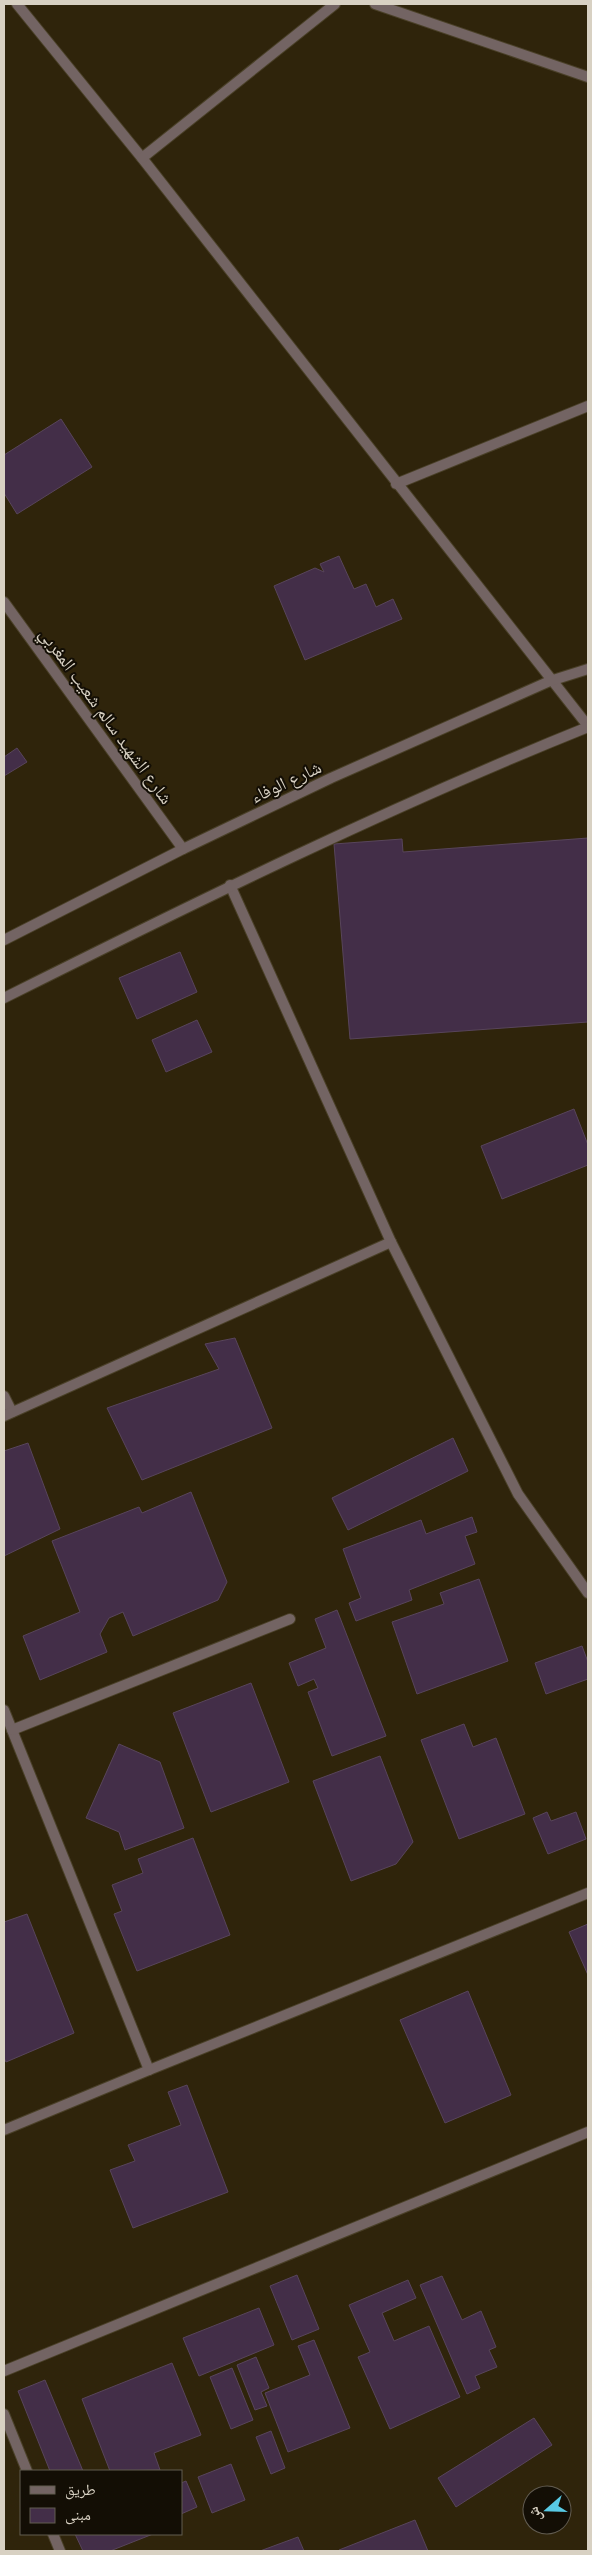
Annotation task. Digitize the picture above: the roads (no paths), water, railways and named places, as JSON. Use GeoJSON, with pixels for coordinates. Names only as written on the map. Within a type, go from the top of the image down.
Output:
{"type":"FeatureCollection","features":[{"type":"Feature","properties":{"kind":"street"},"geometry":{"type":"LineString","coordinates":[[4,998],[230,885],[495,765],[588,726],[550,681],[142,158],[17,4]]}},
{"type":"Feature","properties":{"kind":"street"},"geometry":{"type":"LineString","coordinates":[[142,158],[335,4]]}},
{"type":"Feature","properties":{"kind":"street"},"geometry":{"type":"LineString","coordinates":[[375,4],[588,77]]}},
{"type":"Feature","properties":{"kind":"street"},"geometry":{"type":"LineString","coordinates":[[396,484],[588,406]]}},
{"type":"Feature","properties":{"kind":"street","name":"شارع الشهيد سالم شعيب المغربي"},"geometry":{"type":"LineString","coordinates":[[4,602],[183,849]]}},
{"type":"Feature","properties":{"kind":"street","name":"شارع الوفاء"},"geometry":{"type":"LineString","coordinates":[[4,940],[183,849],[332,778],[550,681],[588,669]]}},
{"type":"Feature","properties":{"kind":"street"},"geometry":{"type":"LineString","coordinates":[[230,885],[391,1242],[518,1494],[588,1593]]}},
{"type":"Feature","properties":{"kind":"street"},"geometry":{"type":"LineString","coordinates":[[4,1396],[8,1414],[391,1242]]}},
{"type":"Feature","properties":{"kind":"street"},"geometry":{"type":"LineString","coordinates":[[12,1730],[290,1620]]}},
{"type":"Feature","properties":{"kind":"street"},"geometry":{"type":"LineString","coordinates":[[4,1710],[148,2070]]}},
{"type":"Feature","properties":{"kind":"street"},"geometry":{"type":"LineString","coordinates":[[4,2130],[588,1893]]}},
{"type":"Feature","properties":{"kind":"street"},"geometry":{"type":"LineString","coordinates":[[4,2371],[588,2132]]}},
{"type":"Feature","properties":{"kind":"street"},"geometry":{"type":"LineString","coordinates":[[4,2414],[27,2470]]}},
{"type":"Feature","properties":{"kind":"street"},"geometry":{"type":"LineString","coordinates":[[53,2535],[60,2551]]}}]}
